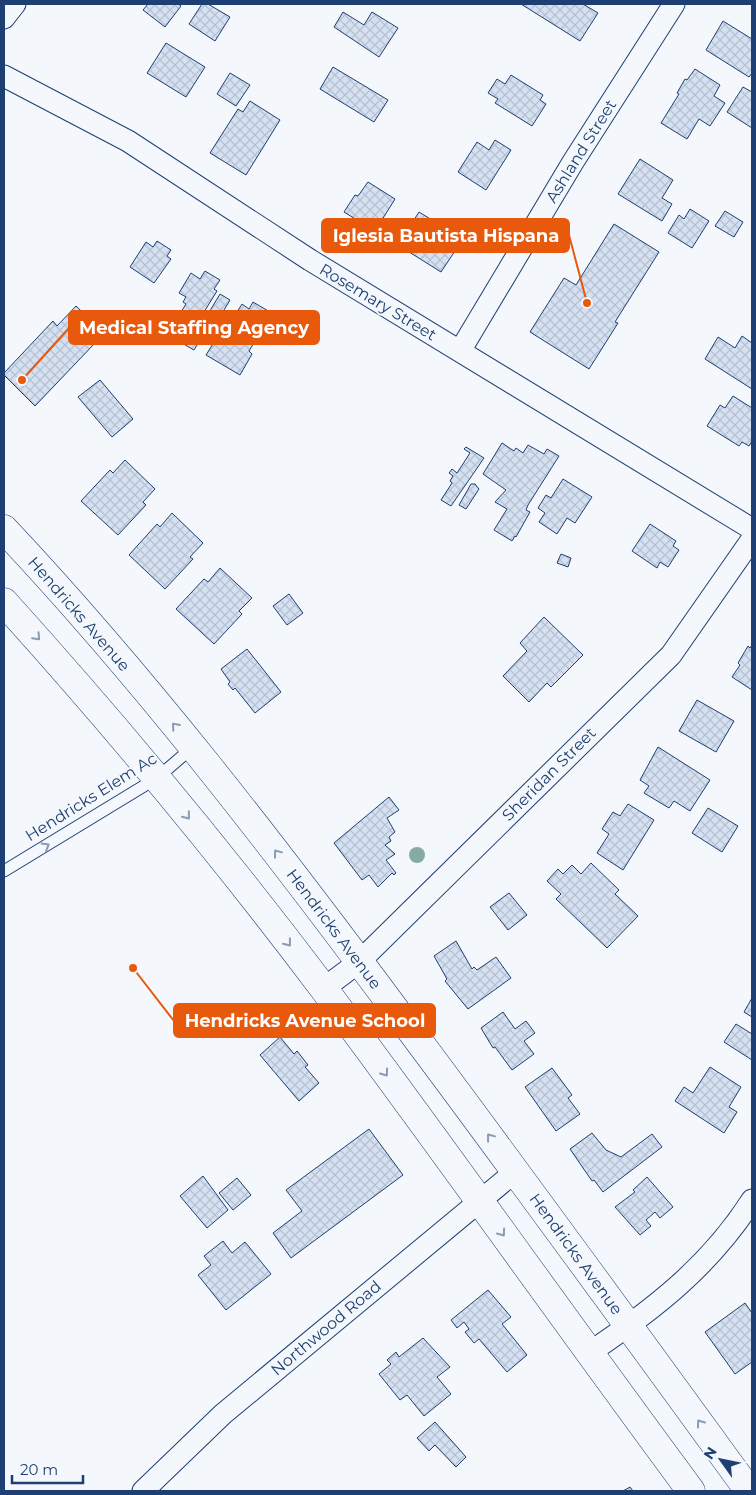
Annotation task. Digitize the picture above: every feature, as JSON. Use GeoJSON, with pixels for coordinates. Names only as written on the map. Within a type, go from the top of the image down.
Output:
{"type":"FeatureCollection","features":[{"type":"Feature","properties":{"kind":"main road","name":"Hendricks Avenue"},"geometry":{"type":"LineString","coordinates":[[4,529],[43,571],[193,747],[359,962],[516,1172],[749,1491]]}},
{"type":"Feature","properties":{"kind":"main road"},"geometry":{"type":"LineString","coordinates":[[4,602],[53,655],[157,778],[324,989],[691,1491]]}},
{"type":"Feature","properties":{"kind":"street"},"geometry":{"type":"LineString","coordinates":[[4,18],[15,4]]}},
{"type":"Feature","properties":{"kind":"street","name":"Ashland Street"},"geometry":{"type":"LineString","coordinates":[[460,351],[573,162],[674,4]]}},
{"type":"Feature","properties":{"kind":"street","name":"Rosemary Street"},"geometry":{"type":"LineString","coordinates":[[4,76],[128,141],[310,260],[752,528]]}},
{"type":"Feature","properties":{"kind":"street","name":"Sheridan Street"},"geometry":{"type":"LineString","coordinates":[[324,989],[359,962],[670,655],[752,539]]}},
{"type":"Feature","properties":{"kind":"street","name":"Northwood Road"},"geometry":{"type":"LineString","coordinates":[[143,1491],[222,1414],[516,1172]]}},
{"type":"Feature","properties":{"kind":"street"},"geometry":{"type":"LineString","coordinates":[[589,1353],[659,1305],[716,1250],[752,1200]]}},
{"type":"Feature","properties":{"kind":"lane","name":"Hendricks Elem Ac"},"geometry":{"type":"LineString","coordinates":[[4,871],[157,778],[193,747]]}},
{"type":"Feature","properties":{"kind":"building"},"geometry":{"type":"Polygon","coordinates":[[[148,4],[178,4],[181,6],[165,27],[143,10],[148,4]]]}},
{"type":"Feature","properties":{"kind":"building"},"geometry":{"type":"Polygon","coordinates":[[[202,4],[208,4],[230,17],[215,41],[189,24],[202,4]]]}},
{"type":"Feature","properties":{"kind":"building"},"geometry":{"type":"Polygon","coordinates":[[[521,4],[583,4],[598,13],[580,41],[521,4]]]}},
{"type":"Feature","properties":{"kind":"building"},"geometry":{"type":"Polygon","coordinates":[[[343,12],[364,25],[372,12],[398,28],[379,57],[334,27],[343,12]]]}},
{"type":"Feature","properties":{"kind":"building"},"geometry":{"type":"Polygon","coordinates":[[[723,21],[752,39],[752,73],[749,77],[706,50],[723,21]]]}},
{"type":"Feature","properties":{"kind":"building"},"geometry":{"type":"Polygon","coordinates":[[[166,43],[205,67],[186,97],[147,73],[166,43]]]}},
{"type":"Feature","properties":{"kind":"building"},"geometry":{"type":"Polygon","coordinates":[[[333,67],[388,100],[374,122],[320,89],[333,67]]]}},
{"type":"Feature","properties":{"kind":"building"},"geometry":{"type":"Polygon","coordinates":[[[695,69],[720,85],[714,96],[725,103],[710,126],[699,119],[687,139],[661,123],[679,94],[677,93],[685,79],[687,80],[695,69]]]}},
{"type":"Feature","properties":{"kind":"building"},"geometry":{"type":"Polygon","coordinates":[[[230,73],[250,85],[236,106],[217,94],[230,73]]]}},
{"type":"Feature","properties":{"kind":"building"},"geometry":{"type":"Polygon","coordinates":[[[511,75],[543,95],[540,100],[546,104],[532,126],[495,103],[498,99],[488,93],[497,79],[505,84],[511,75]]]}},
{"type":"Feature","properties":{"kind":"building"},"geometry":{"type":"Polygon","coordinates":[[[743,87],[752,92],[752,128],[727,112],[743,87]]]}},
{"type":"Feature","properties":{"kind":"building"},"geometry":{"type":"Polygon","coordinates":[[[250,101],[280,120],[246,175],[210,153],[238,109],[243,112],[250,101]]]}},
{"type":"Feature","properties":{"kind":"building"},"geometry":{"type":"Polygon","coordinates":[[[495,140],[511,150],[486,190],[458,172],[477,142],[489,150],[495,140]]]}},
{"type":"Feature","properties":{"kind":"building"},"geometry":{"type":"Polygon","coordinates":[[[640,159],[673,180],[662,198],[672,204],[662,221],[618,194],[640,159]]]}},
{"type":"Feature","properties":{"kind":"building"},"geometry":{"type":"Polygon","coordinates":[[[368,182],[395,199],[375,231],[344,212],[355,195],[358,196],[368,182]]]}},
{"type":"Feature","properties":{"kind":"building"},"geometry":{"type":"Polygon","coordinates":[[[690,209],[709,221],[692,248],[668,233],[679,215],[684,219],[690,209]]]}},
{"type":"Feature","properties":{"kind":"building"},"geometry":{"type":"Polygon","coordinates":[[[725,211],[743,222],[734,237],[715,226],[725,211]]]}},
{"type":"Feature","properties":{"kind":"building"},"geometry":{"type":"Polygon","coordinates":[[[419,212],[463,239],[441,272],[398,245],[419,212]]]}},
{"type":"Feature","properties":{"kind":"building"},"geometry":{"type":"Polygon","coordinates":[[[614,224],[659,252],[615,322],[618,323],[589,369],[530,332],[564,278],[576,285],[614,224]]]}},
{"type":"Feature","properties":{"kind":"building"},"geometry":{"type":"Polygon","coordinates":[[[157,241],[171,250],[167,256],[171,259],[154,283],[130,267],[146,242],[153,247],[157,241]]]}},
{"type":"Feature","properties":{"kind":"building"},"geometry":{"type":"Polygon","coordinates":[[[205,271],[220,280],[214,289],[217,291],[199,320],[209,326],[194,350],[180,342],[191,323],[187,320],[188,317],[181,312],[186,304],[183,302],[186,297],[179,293],[191,273],[200,279],[205,271]]]}},
{"type":"Feature","properties":{"kind":"building"},"geometry":{"type":"Polygon","coordinates":[[[220,294],[230,300],[218,320],[208,314],[220,294]]]}},
{"type":"Feature","properties":{"kind":"building"},"geometry":{"type":"Polygon","coordinates":[[[253,302],[270,312],[265,320],[267,321],[249,351],[252,354],[240,375],[206,355],[221,331],[224,333],[242,304],[249,309],[253,302]]]}},
{"type":"Feature","properties":{"kind":"building"},"geometry":{"type":"Polygon","coordinates":[[[76,306],[98,327],[89,336],[96,342],[35,406],[4,373],[53,321],[57,326],[76,306]]]}},
{"type":"Feature","properties":{"kind":"building"},"geometry":{"type":"Polygon","coordinates":[[[742,336],[752,343],[752,389],[705,359],[718,337],[735,348],[742,336]]]}},
{"type":"Feature","properties":{"kind":"building"},"geometry":{"type":"Polygon","coordinates":[[[100,380],[133,419],[112,437],[78,397],[100,380]]]}},
{"type":"Feature","properties":{"kind":"building"},"geometry":{"type":"Polygon","coordinates":[[[733,396],[752,408],[752,441],[749,446],[742,442],[739,446],[707,426],[720,405],[725,408],[733,396]]]}},
{"type":"Feature","properties":{"kind":"building"},"geometry":{"type":"Polygon","coordinates":[[[502,443],[514,451],[516,448],[523,453],[528,445],[544,454],[547,449],[559,456],[528,505],[526,510],[530,512],[512,541],[494,530],[507,509],[495,502],[506,490],[483,474],[502,443]]]}},
{"type":"Feature","properties":{"kind":"building"},"geometry":{"type":"Polygon","coordinates":[[[466,447],[484,458],[451,506],[441,500],[452,483],[450,481],[453,476],[449,473],[452,469],[457,473],[470,453],[464,449],[466,447]]]}},
{"type":"Feature","properties":{"kind":"building"},"geometry":{"type":"Polygon","coordinates":[[[125,460],[155,489],[143,502],[146,505],[118,535],[81,501],[110,470],[113,473],[125,460]]]}},
{"type":"Feature","properties":{"kind":"building"},"geometry":{"type":"Polygon","coordinates":[[[563,479],[592,497],[575,523],[567,518],[557,534],[539,522],[545,513],[538,508],[546,495],[551,498],[563,479]]]}},
{"type":"Feature","properties":{"kind":"building"},"geometry":{"type":"Polygon","coordinates":[[[471,484],[475,484],[479,489],[466,509],[459,505],[471,484]]]}},
{"type":"Feature","properties":{"kind":"building"},"geometry":{"type":"Polygon","coordinates":[[[172,513],[203,543],[190,557],[193,559],[165,589],[129,555],[157,524],[160,527],[172,513]]]}},
{"type":"Feature","properties":{"kind":"building"},"geometry":{"type":"Polygon","coordinates":[[[650,524],[676,541],[673,546],[679,550],[668,567],[660,562],[657,568],[632,551],[650,524]]]}},
{"type":"Feature","properties":{"kind":"building"},"geometry":{"type":"Polygon","coordinates":[[[561,554],[571,558],[568,567],[557,563],[561,554]]]}},
{"type":"Feature","properties":{"kind":"building"},"geometry":{"type":"Polygon","coordinates":[[[220,568],[252,598],[239,611],[242,614],[214,644],[176,609],[204,579],[208,582],[220,568]]]}},
{"type":"Feature","properties":{"kind":"building"},"geometry":{"type":"Polygon","coordinates":[[[289,594],[303,613],[287,625],[273,606],[289,594]]]}},
{"type":"Feature","properties":{"kind":"building"},"geometry":{"type":"Polygon","coordinates":[[[544,617],[583,655],[551,687],[547,683],[529,702],[503,676],[527,651],[520,643],[544,617]]]}},
{"type":"Feature","properties":{"kind":"building"},"geometry":{"type":"Polygon","coordinates":[[[752,645],[752,690],[732,677],[740,665],[738,663],[748,646],[750,648],[752,645]]]}},
{"type":"Feature","properties":{"kind":"building"},"geometry":{"type":"Polygon","coordinates":[[[247,649],[281,692],[255,713],[235,688],[233,690],[228,684],[230,682],[221,669],[247,649]]]}},
{"type":"Feature","properties":{"kind":"building"},"geometry":{"type":"Polygon","coordinates":[[[697,700],[734,721],[716,752],[679,731],[697,700]]]}},
{"type":"Feature","properties":{"kind":"building"},"geometry":{"type":"Polygon","coordinates":[[[658,747],[710,780],[690,811],[674,801],[669,808],[644,793],[649,786],[640,780],[658,747]]]}},
{"type":"Feature","properties":{"kind":"building"},"geometry":{"type":"Polygon","coordinates":[[[389,797],[399,810],[387,818],[395,832],[389,837],[391,841],[385,845],[395,854],[386,860],[396,873],[394,875],[392,873],[378,887],[369,875],[362,880],[334,843],[389,797]]]}},
{"type":"Feature","properties":{"kind":"building"},"geometry":{"type":"Polygon","coordinates":[[[628,804],[654,820],[623,870],[597,853],[609,834],[602,829],[613,812],[620,816],[628,804]]]}},
{"type":"Feature","properties":{"kind":"building"},"geometry":{"type":"Polygon","coordinates":[[[708,808],[738,826],[722,852],[692,833],[708,808]]]}},
{"type":"Feature","properties":{"kind":"building"},"geometry":{"type":"Polygon","coordinates":[[[591,863],[619,890],[615,894],[638,916],[607,948],[556,899],[561,894],[547,881],[558,869],[563,874],[572,865],[581,874],[591,863]]]}},
{"type":"Feature","properties":{"kind":"building"},"geometry":{"type":"Polygon","coordinates":[[[509,893],[527,915],[508,930],[490,907],[509,893]]]}},
{"type":"Feature","properties":{"kind":"building"},"geometry":{"type":"Polygon","coordinates":[[[456,941],[472,969],[474,967],[477,970],[496,957],[511,978],[468,1009],[445,981],[447,979],[434,956],[456,941]]]}},
{"type":"Feature","properties":{"kind":"building"},"geometry":{"type":"Polygon","coordinates":[[[752,998],[752,1017],[744,1012],[752,998]]]}},
{"type":"Feature","properties":{"kind":"building"},"geometry":{"type":"Polygon","coordinates":[[[503,1012],[515,1029],[526,1021],[535,1033],[524,1041],[534,1054],[512,1070],[495,1047],[493,1048],[481,1028],[503,1012]]]}},
{"type":"Feature","properties":{"kind":"building"},"geometry":{"type":"Polygon","coordinates":[[[736,1024],[752,1034],[752,1060],[724,1042],[736,1024]]]}},
{"type":"Feature","properties":{"kind":"building"},"geometry":{"type":"Polygon","coordinates":[[[280,1037],[294,1054],[297,1051],[308,1065],[305,1067],[319,1083],[299,1101],[260,1055],[280,1037]]]}},
{"type":"Feature","properties":{"kind":"building"},"geometry":{"type":"Polygon","coordinates":[[[710,1067],[741,1087],[729,1107],[737,1112],[724,1133],[675,1101],[684,1087],[693,1093],[710,1067]]]}},
{"type":"Feature","properties":{"kind":"building"},"geometry":{"type":"Polygon","coordinates":[[[552,1068],[572,1095],[568,1098],[580,1114],[556,1131],[525,1087],[552,1068]]]}},
{"type":"Feature","properties":{"kind":"building"},"geometry":{"type":"Polygon","coordinates":[[[369,1129],[403,1175],[291,1258],[273,1233],[302,1211],[286,1190],[369,1129]]]}},
{"type":"Feature","properties":{"kind":"building"},"geometry":{"type":"Polygon","coordinates":[[[592,1133],[606,1150],[621,1157],[652,1134],[662,1147],[603,1192],[594,1180],[592,1181],[570,1149],[592,1133]]]}},
{"type":"Feature","properties":{"kind":"building"},"geometry":{"type":"Polygon","coordinates":[[[203,1176],[228,1210],[207,1228],[180,1196],[203,1176]]]}},
{"type":"Feature","properties":{"kind":"building"},"geometry":{"type":"Polygon","coordinates":[[[647,1177],[673,1207],[660,1218],[655,1212],[646,1220],[651,1226],[640,1235],[615,1207],[635,1192],[633,1190],[647,1177]]]}},
{"type":"Feature","properties":{"kind":"building"},"geometry":{"type":"Polygon","coordinates":[[[237,1178],[251,1195],[233,1210],[219,1193],[237,1178]]]}},
{"type":"Feature","properties":{"kind":"building"},"geometry":{"type":"Polygon","coordinates":[[[223,1241],[232,1253],[245,1242],[271,1274],[226,1310],[198,1275],[211,1265],[204,1256],[223,1241]]]}},
{"type":"Feature","properties":{"kind":"building"},"geometry":{"type":"Polygon","coordinates":[[[488,1290],[511,1317],[502,1324],[527,1355],[507,1372],[479,1339],[474,1343],[465,1332],[469,1329],[464,1322],[457,1328],[451,1320],[488,1290]]]}},
{"type":"Feature","properties":{"kind":"building"},"geometry":{"type":"Polygon","coordinates":[[[745,1303],[752,1313],[752,1362],[735,1374],[705,1332],[745,1303]]]}},
{"type":"Feature","properties":{"kind":"building"},"geometry":{"type":"Polygon","coordinates":[[[423,1338],[450,1367],[437,1377],[451,1394],[424,1416],[407,1395],[400,1400],[379,1374],[391,1364],[387,1360],[396,1352],[399,1357],[423,1338]]]}},
{"type":"Feature","properties":{"kind":"building"},"geometry":{"type":"Polygon","coordinates":[[[435,1422],[466,1457],[456,1467],[435,1445],[429,1451],[417,1438],[435,1422]]]}},
{"type":"Feature","properties":{"kind":"building"},"geometry":{"type":"Polygon","coordinates":[[[630,1487],[633,1491],[623,1491],[630,1487]]]}},
{"type":"Feature","properties":{"kind":"place","name":"Iglesia Bautista Hispana"},"geometry":{"type":"Point","coordinates":[587,303]}},
{"type":"Feature","properties":{"kind":"place","name":"Medical Staffing Agency"},"geometry":{"type":"Point","coordinates":[22,380]}},
{"type":"Feature","properties":{"kind":"place","name":"Hendricks Avenue School"},"geometry":{"type":"Point","coordinates":[133,968]}}]}
